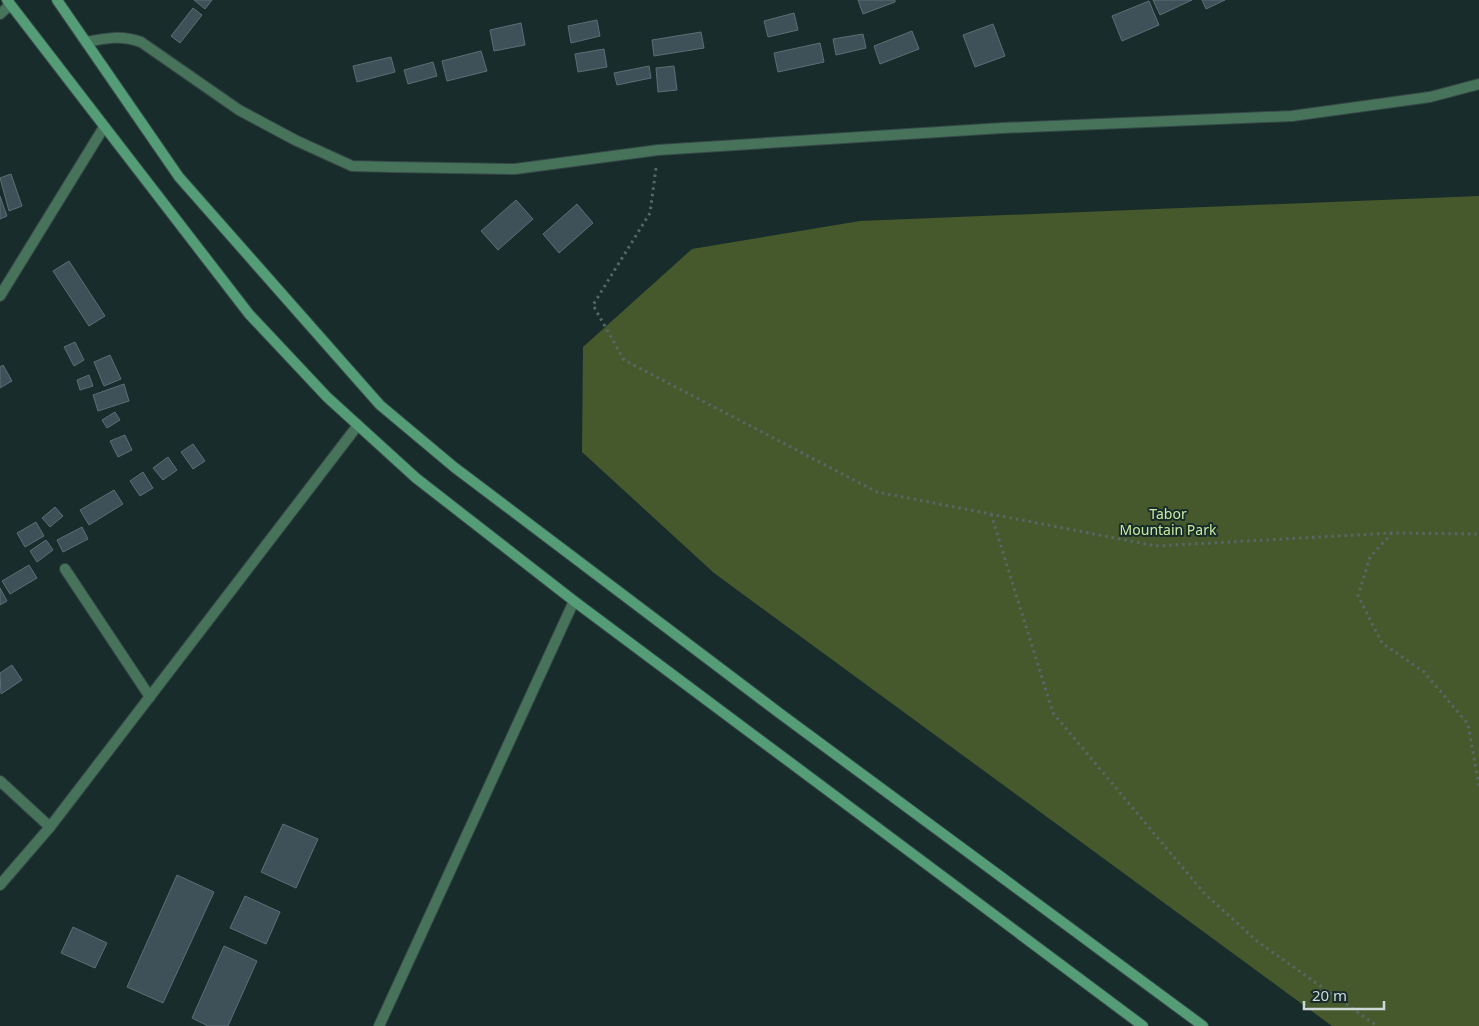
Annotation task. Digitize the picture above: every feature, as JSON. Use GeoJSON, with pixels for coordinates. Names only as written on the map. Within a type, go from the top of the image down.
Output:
{"type":"FeatureCollection","features":[{"type":"Feature","properties":{"kind":"street"},"geometry":{"type":"LineString","coordinates":[[57,0],[179,177],[380,405],[454,467],[782,715],[1203,1026]]}},
{"type":"Feature","properties":{"kind":"street"},"geometry":{"type":"LineString","coordinates":[[0,14],[8,3],[250,314],[327,397],[416,478],[574,601],[1143,1026]]}},
{"type":"Feature","properties":{"kind":"street"},"geometry":{"type":"LineString","coordinates":[[86,42],[111,36],[126,37],[140,42],[239,110],[352,166],[516,169],[658,150],[1002,128],[1292,116],[1430,97],[1479,84]]}},
{"type":"Feature","properties":{"kind":"street"},"geometry":{"type":"LineString","coordinates":[[0,296],[104,128]]}},
{"type":"Feature","properties":{"kind":"street"},"geometry":{"type":"LineString","coordinates":[[0,886],[50,827],[358,425]]}},
{"type":"Feature","properties":{"kind":"street"},"geometry":{"type":"LineString","coordinates":[[65,569],[150,697]]}},
{"type":"Feature","properties":{"kind":"street"},"geometry":{"type":"LineString","coordinates":[[379,1026],[574,601]]}},
{"type":"Feature","properties":{"kind":"street"},"geometry":{"type":"LineString","coordinates":[[0,781],[50,827]]}},
{"type":"Feature","properties":{"kind":"path"},"geometry":{"type":"LineString","coordinates":[[658,150],[650,212],[592,305],[624,360],[876,492],[1156,546],[1392,533],[1479,534]]}},
{"type":"Feature","properties":{"kind":"path"},"geometry":{"type":"LineString","coordinates":[[990,514],[1053,713],[1204,893],[1258,942],[1377,1026]]}},
{"type":"Feature","properties":{"kind":"path"},"geometry":{"type":"LineString","coordinates":[[1392,533],[1370,557],[1358,596],[1382,643],[1424,672],[1468,724],[1479,786]]}},
{"type":"Feature","properties":{"kind":"green space","name":"Tabor Mountain Park"},"geometry":{"type":"Polygon","coordinates":[[[1479,196],[1479,1026],[1332,1026],[714,573],[582,452],[583,347],[692,249],[860,221],[1479,196]]]}},
{"type":"Feature","properties":{"kind":"building"},"geometry":{"type":"Polygon","coordinates":[[[194,0],[212,0],[205,9],[194,0]]]}},
{"type":"Feature","properties":{"kind":"building"},"geometry":{"type":"Polygon","coordinates":[[[858,0],[895,0],[895,2],[863,14],[858,0]]]}},
{"type":"Feature","properties":{"kind":"building"},"geometry":{"type":"Polygon","coordinates":[[[1153,0],[1192,0],[1160,15],[1153,0]]]}},
{"type":"Feature","properties":{"kind":"building"},"geometry":{"type":"Polygon","coordinates":[[[1202,0],[1225,0],[1206,9],[1202,0]]]}},
{"type":"Feature","properties":{"kind":"building"},"geometry":{"type":"Polygon","coordinates":[[[1149,1],[1159,25],[1122,41],[1112,16],[1149,1]]]}},
{"type":"Feature","properties":{"kind":"building"},"geometry":{"type":"Polygon","coordinates":[[[193,8],[202,15],[180,43],[171,36],[193,8]]]}},
{"type":"Feature","properties":{"kind":"building"},"geometry":{"type":"Polygon","coordinates":[[[794,13],[798,30],[768,37],[764,21],[794,13]]]}},
{"type":"Feature","properties":{"kind":"building"},"geometry":{"type":"Polygon","coordinates":[[[597,20],[600,36],[571,43],[568,26],[597,20]]]}},
{"type":"Feature","properties":{"kind":"building"},"geometry":{"type":"Polygon","coordinates":[[[521,23],[525,45],[494,51],[490,30],[521,23]]]}},
{"type":"Feature","properties":{"kind":"building"},"geometry":{"type":"Polygon","coordinates":[[[993,24],[1005,56],[975,67],[963,35],[993,24]]]}},
{"type":"Feature","properties":{"kind":"building"},"geometry":{"type":"Polygon","coordinates":[[[912,31],[919,49],[880,64],[874,46],[912,31]]]}},
{"type":"Feature","properties":{"kind":"building"},"geometry":{"type":"Polygon","coordinates":[[[701,32],[704,48],[654,56],[652,40],[701,32]]]}},
{"type":"Feature","properties":{"kind":"building"},"geometry":{"type":"Polygon","coordinates":[[[863,34],[866,48],[836,55],[833,39],[863,34]]]}},
{"type":"Feature","properties":{"kind":"building"},"geometry":{"type":"Polygon","coordinates":[[[820,43],[824,62],[778,72],[774,53],[820,43]]]}},
{"type":"Feature","properties":{"kind":"building"},"geometry":{"type":"Polygon","coordinates":[[[604,49],[607,67],[578,72],[575,54],[604,49]]]}},
{"type":"Feature","properties":{"kind":"building"},"geometry":{"type":"Polygon","coordinates":[[[481,51],[487,71],[447,81],[442,61],[481,51]]]}},
{"type":"Feature","properties":{"kind":"building"},"geometry":{"type":"Polygon","coordinates":[[[391,57],[395,72],[357,82],[353,66],[391,57]]]}},
{"type":"Feature","properties":{"kind":"building"},"geometry":{"type":"Polygon","coordinates":[[[433,62],[437,76],[408,84],[404,70],[433,62]]]}},
{"type":"Feature","properties":{"kind":"building"},"geometry":{"type":"Polygon","coordinates":[[[649,66],[651,78],[617,85],[614,73],[649,66]]]}},
{"type":"Feature","properties":{"kind":"building"},"geometry":{"type":"Polygon","coordinates":[[[674,66],[677,90],[658,92],[656,68],[674,66]]]}},
{"type":"Feature","properties":{"kind":"building"},"geometry":{"type":"Polygon","coordinates":[[[11,174],[22,206],[9,211],[0,178],[11,174]]]}},
{"type":"Feature","properties":{"kind":"building"},"geometry":{"type":"Polygon","coordinates":[[[0,196],[7,216],[0,219],[0,196]]]}},
{"type":"Feature","properties":{"kind":"building"},"geometry":{"type":"Polygon","coordinates":[[[516,200],[533,219],[498,250],[481,231],[516,200]]]}},
{"type":"Feature","properties":{"kind":"building"},"geometry":{"type":"Polygon","coordinates":[[[577,204],[593,223],[559,253],[543,234],[577,204]]]}},
{"type":"Feature","properties":{"kind":"building"},"geometry":{"type":"Polygon","coordinates":[[[69,261],[105,316],[89,326],[53,271],[69,261]]]}},
{"type":"Feature","properties":{"kind":"building"},"geometry":{"type":"Polygon","coordinates":[[[75,342],[84,360],[74,366],[64,347],[75,342]]]}},
{"type":"Feature","properties":{"kind":"building"},"geometry":{"type":"Polygon","coordinates":[[[110,355],[121,379],[104,386],[94,362],[110,355]]]}},
{"type":"Feature","properties":{"kind":"building"},"geometry":{"type":"Polygon","coordinates":[[[3,365],[12,381],[0,388],[0,367],[3,365]]]}},
{"type":"Feature","properties":{"kind":"building"},"geometry":{"type":"Polygon","coordinates":[[[89,375],[93,386],[80,390],[77,380],[89,375]]]}},
{"type":"Feature","properties":{"kind":"building"},"geometry":{"type":"Polygon","coordinates":[[[124,384],[129,401],[98,411],[93,395],[124,384]]]}},
{"type":"Feature","properties":{"kind":"building"},"geometry":{"type":"Polygon","coordinates":[[[115,412],[120,420],[107,428],[102,420],[115,412]]]}},
{"type":"Feature","properties":{"kind":"building"},"geometry":{"type":"Polygon","coordinates":[[[125,435],[132,450],[118,457],[110,441],[125,435]]]}},
{"type":"Feature","properties":{"kind":"building"},"geometry":{"type":"Polygon","coordinates":[[[193,444],[205,461],[193,469],[181,452],[193,444]]]}},
{"type":"Feature","properties":{"kind":"building"},"geometry":{"type":"Polygon","coordinates":[[[168,457],[177,470],[163,480],[153,468],[168,457]]]}},
{"type":"Feature","properties":{"kind":"building"},"geometry":{"type":"Polygon","coordinates":[[[143,472],[153,488],[140,496],[130,481],[143,472]]]}},
{"type":"Feature","properties":{"kind":"building"},"geometry":{"type":"Polygon","coordinates":[[[114,490],[123,504],[89,525],[80,510],[114,490]]]}},
{"type":"Feature","properties":{"kind":"building"},"geometry":{"type":"Polygon","coordinates":[[[55,507],[63,516],[50,527],[42,518],[55,507]]]}},
{"type":"Feature","properties":{"kind":"building"},"geometry":{"type":"Polygon","coordinates":[[[36,522],[44,536],[25,547],[17,533],[36,522]]]}},
{"type":"Feature","properties":{"kind":"building"},"geometry":{"type":"Polygon","coordinates":[[[82,527],[88,539],[63,552],[57,540],[82,527]]]}},
{"type":"Feature","properties":{"kind":"building"},"geometry":{"type":"Polygon","coordinates":[[[46,540],[53,550],[37,562],[30,551],[46,540]]]}},
{"type":"Feature","properties":{"kind":"building"},"geometry":{"type":"Polygon","coordinates":[[[29,565],[37,578],[10,594],[2,581],[29,565]]]}},
{"type":"Feature","properties":{"kind":"building"},"geometry":{"type":"Polygon","coordinates":[[[0,588],[7,601],[0,605],[0,588]]]}},
{"type":"Feature","properties":{"kind":"building"},"geometry":{"type":"Polygon","coordinates":[[[12,665],[22,680],[1,694],[0,673],[12,665]]]}},
{"type":"Feature","properties":{"kind":"building"},"geometry":{"type":"Polygon","coordinates":[[[283,824],[318,839],[296,888],[261,872],[283,824]]]}},
{"type":"Feature","properties":{"kind":"building"},"geometry":{"type":"Polygon","coordinates":[[[177,875],[214,892],[163,1003],[127,987],[177,875]]]}},
{"type":"Feature","properties":{"kind":"building"},"geometry":{"type":"Polygon","coordinates":[[[245,896],[280,912],[266,944],[230,928],[245,896]]]}},
{"type":"Feature","properties":{"kind":"building"},"geometry":{"type":"Polygon","coordinates":[[[73,927],[107,943],[95,968],[61,953],[73,927]]]}},
{"type":"Feature","properties":{"kind":"building"},"geometry":{"type":"Polygon","coordinates":[[[224,946],[257,961],[228,1026],[208,1026],[192,1018],[224,946]]]}}]}
